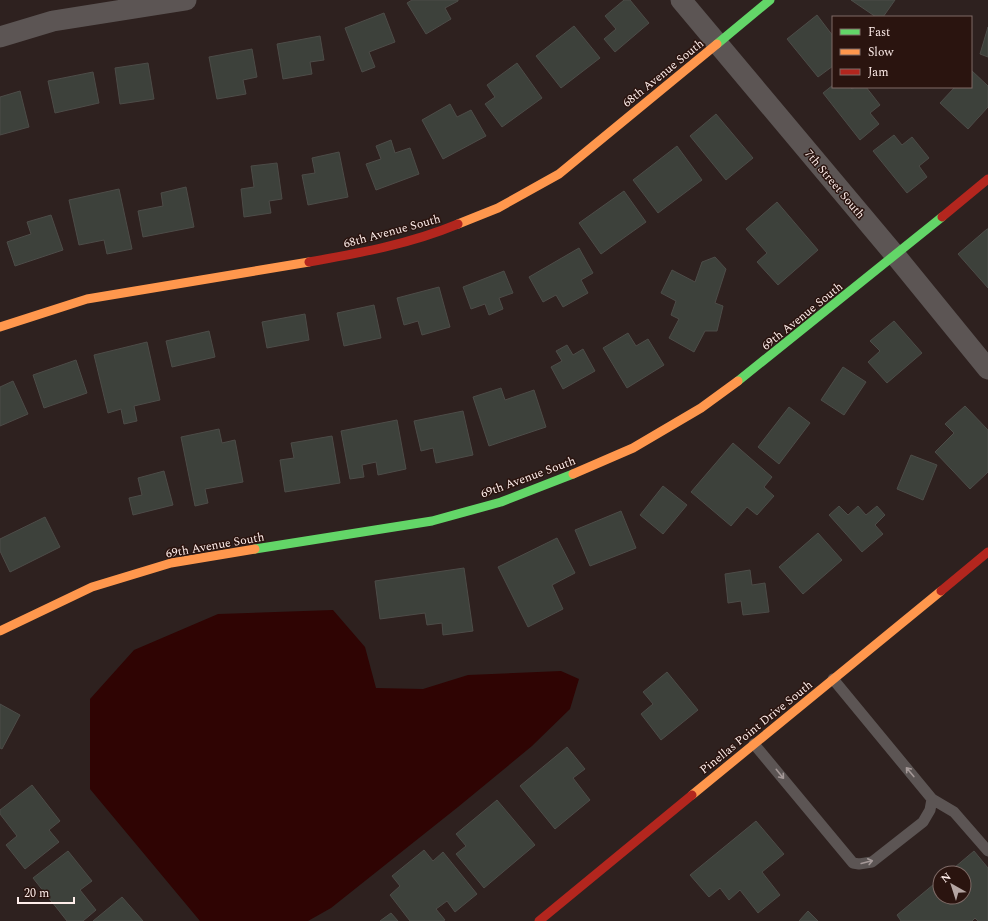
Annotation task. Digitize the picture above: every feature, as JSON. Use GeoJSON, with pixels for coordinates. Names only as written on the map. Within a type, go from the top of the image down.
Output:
{"type":"FeatureCollection","features":[{"type":"Feature","properties":{"kind":"street"},"geometry":{"type":"LineString","coordinates":[[0,37],[53,21],[154,3],[186,0]]}},
{"type":"Feature","properties":{"kind":"street","name":"7th Street South"},"geometry":{"type":"LineString","coordinates":[[682,0],[988,369]]}},
{"type":"Feature","properties":{"kind":"street","name":"68th Avenue South"},"geometry":{"type":"LineString","coordinates":[[0,327],[86,299],[368,252],[436,233],[498,208],[559,174],[770,0]]}},
{"type":"Feature","properties":{"kind":"street","name":"69th Avenue South"},"geometry":{"type":"LineString","coordinates":[[0,631],[92,587],[171,564],[432,521],[501,502],[567,477],[633,448],[701,408],[760,365],[988,179]]}},
{"type":"Feature","properties":{"kind":"street","name":"Pinellas Point Drive South"},"geometry":{"type":"LineString","coordinates":[[539,921],[988,552]]}},
{"type":"Feature","properties":{"kind":"lane"},"geometry":{"type":"LineString","coordinates":[[833,680],[932,799],[954,812],[988,852]]}},
{"type":"Feature","properties":{"kind":"lane"},"geometry":{"type":"LineString","coordinates":[[754,744],[853,863],[859,864],[872,862],[923,822],[930,810],[932,799]]}},
{"type":"Feature","properties":{"kind":"shaded area"},"geometry":{"type":"Polygon","coordinates":[[[333,610],[365,647],[376,688],[423,689],[468,675],[561,671],[579,679],[570,709],[532,746],[331,908],[308,921],[200,921],[90,789],[90,699],[134,650],[218,614],[333,610]]]}},
{"type":"Feature","properties":{"kind":"building"},"geometry":{"type":"Polygon","coordinates":[[[412,0],[458,1],[445,8],[451,19],[426,34],[407,3],[412,0]]]}},
{"type":"Feature","properties":{"kind":"building"},"geometry":{"type":"Polygon","coordinates":[[[624,0],[630,0],[649,23],[615,52],[604,39],[616,29],[605,16],[624,0]]]}},
{"type":"Feature","properties":{"kind":"building"},"geometry":{"type":"Polygon","coordinates":[[[851,0],[895,0],[884,16],[875,16],[851,0]]]}},
{"type":"Feature","properties":{"kind":"building"},"geometry":{"type":"Polygon","coordinates":[[[384,13],[395,42],[369,52],[375,67],[362,72],[345,28],[384,13]]]}},
{"type":"Feature","properties":{"kind":"building"},"geometry":{"type":"Polygon","coordinates":[[[817,15],[832,35],[832,67],[818,77],[787,39],[817,15]]]}},
{"type":"Feature","properties":{"kind":"building"},"geometry":{"type":"Polygon","coordinates":[[[574,26],[600,58],[561,88],[536,56],[574,26]]]}},
{"type":"Feature","properties":{"kind":"building"},"geometry":{"type":"Polygon","coordinates":[[[988,27],[988,57],[980,54],[988,27]]]}},
{"type":"Feature","properties":{"kind":"building"},"geometry":{"type":"Polygon","coordinates":[[[320,36],[324,60],[310,62],[312,74],[283,79],[277,44],[320,36]]]}},
{"type":"Feature","properties":{"kind":"building"},"geometry":{"type":"Polygon","coordinates":[[[252,49],[257,77],[243,80],[246,94],[217,99],[209,57],[252,49]]]}},
{"type":"Feature","properties":{"kind":"building"},"geometry":{"type":"Polygon","coordinates":[[[148,63],[154,99],[120,104],[115,68],[148,63]]]}},
{"type":"Feature","properties":{"kind":"building"},"geometry":{"type":"Polygon","coordinates":[[[517,63],[542,98],[502,127],[485,104],[495,97],[487,85],[517,63]]]}},
{"type":"Feature","properties":{"kind":"building"},"geometry":{"type":"Polygon","coordinates":[[[972,71],[988,86],[988,107],[968,129],[940,103],[954,88],[972,88],[972,71]]]}},
{"type":"Feature","properties":{"kind":"building"},"geometry":{"type":"Polygon","coordinates":[[[93,72],[99,103],[55,113],[48,81],[93,72]]]}},
{"type":"Feature","properties":{"kind":"building"},"geometry":{"type":"Polygon","coordinates":[[[832,86],[832,88],[867,88],[880,105],[870,113],[879,124],[860,140],[823,93],[832,86]]]}},
{"type":"Feature","properties":{"kind":"building"},"geometry":{"type":"Polygon","coordinates":[[[20,91],[29,127],[0,135],[0,97],[20,91]]]}},
{"type":"Feature","properties":{"kind":"building"},"geometry":{"type":"Polygon","coordinates":[[[450,104],[457,117],[471,110],[486,136],[443,159],[422,120],[450,104]]]}},
{"type":"Feature","properties":{"kind":"building"},"geometry":{"type":"Polygon","coordinates":[[[716,114],[753,158],[726,180],[690,136],[716,114]]]}},
{"type":"Feature","properties":{"kind":"building"},"geometry":{"type":"Polygon","coordinates":[[[894,135],[902,145],[912,137],[929,158],[919,166],[927,177],[907,193],[873,151],[894,135]]]}},
{"type":"Feature","properties":{"kind":"building"},"geometry":{"type":"Polygon","coordinates":[[[391,140],[395,153],[410,148],[419,174],[376,190],[366,164],[381,159],[376,146],[391,140]]]}},
{"type":"Feature","properties":{"kind":"building"},"geometry":{"type":"Polygon","coordinates":[[[677,146],[702,180],[658,213],[633,180],[677,146]]]}},
{"type":"Feature","properties":{"kind":"building"},"geometry":{"type":"Polygon","coordinates":[[[339,152],[348,197],[308,205],[302,175],[315,173],[312,158],[339,152]]]}},
{"type":"Feature","properties":{"kind":"building"},"geometry":{"type":"Polygon","coordinates":[[[277,163],[282,199],[269,201],[271,213],[244,217],[241,189],[254,187],[251,166],[277,163]]]}},
{"type":"Feature","properties":{"kind":"building"},"geometry":{"type":"Polygon","coordinates":[[[186,187],[194,227],[143,237],[138,211],[163,206],[161,193],[186,187]]]}},
{"type":"Feature","properties":{"kind":"building"},"geometry":{"type":"Polygon","coordinates":[[[119,189],[132,249],[107,254],[104,240],[79,245],[69,200],[119,189]]]}},
{"type":"Feature","properties":{"kind":"building"},"geometry":{"type":"Polygon","coordinates":[[[624,191],[646,222],[601,254],[579,223],[624,191]]]}},
{"type":"Feature","properties":{"kind":"building"},"geometry":{"type":"Polygon","coordinates":[[[777,202],[818,250],[778,285],[757,262],[767,253],[746,229],[777,202]]]}},
{"type":"Feature","properties":{"kind":"building"},"geometry":{"type":"Polygon","coordinates":[[[51,215],[63,250],[15,266],[7,242],[31,234],[27,222],[51,215]]]}},
{"type":"Feature","properties":{"kind":"building"},"geometry":{"type":"Polygon","coordinates":[[[988,229],[988,288],[958,254],[988,229]]]}},
{"type":"Feature","properties":{"kind":"building"},"geometry":{"type":"Polygon","coordinates":[[[579,248],[593,273],[581,280],[588,293],[563,307],[556,295],[543,302],[529,277],[579,248]]]}},
{"type":"Feature","properties":{"kind":"building"},"geometry":{"type":"Polygon","coordinates":[[[715,257],[726,269],[715,303],[723,306],[717,331],[705,331],[694,352],[669,338],[679,319],[671,315],[676,301],[661,293],[672,270],[695,282],[702,262],[715,257]]]}},
{"type":"Feature","properties":{"kind":"building"},"geometry":{"type":"Polygon","coordinates":[[[504,271],[513,293],[499,298],[503,309],[489,315],[485,304],[471,309],[463,287],[504,271]]]}},
{"type":"Feature","properties":{"kind":"building"},"geometry":{"type":"Polygon","coordinates":[[[439,287],[450,327],[422,335],[418,321],[404,325],[397,298],[439,287]]]}},
{"type":"Feature","properties":{"kind":"building"},"geometry":{"type":"Polygon","coordinates":[[[374,305],[381,338],[344,346],[337,313],[374,305]]]}},
{"type":"Feature","properties":{"kind":"building"},"geometry":{"type":"Polygon","coordinates":[[[305,314],[309,340],[267,348],[262,322],[305,314]]]}},
{"type":"Feature","properties":{"kind":"building"},"geometry":{"type":"Polygon","coordinates":[[[894,321],[922,353],[887,383],[868,362],[880,351],[870,341],[894,321]]]}},
{"type":"Feature","properties":{"kind":"building"},"geometry":{"type":"Polygon","coordinates":[[[209,331],[215,357],[172,367],[166,341],[209,331]]]}},
{"type":"Feature","properties":{"kind":"building"},"geometry":{"type":"Polygon","coordinates":[[[628,333],[636,346],[648,339],[664,365],[627,388],[603,348],[628,333]]]}},
{"type":"Feature","properties":{"kind":"building"},"geometry":{"type":"Polygon","coordinates":[[[147,342],[160,400],[134,406],[137,421],[124,424],[121,409],[108,413],[94,355],[147,342]]]}},
{"type":"Feature","properties":{"kind":"building"},"geometry":{"type":"Polygon","coordinates":[[[567,345],[573,355],[583,349],[595,371],[563,389],[551,367],[562,361],[556,351],[567,345]]]}},
{"type":"Feature","properties":{"kind":"building"},"geometry":{"type":"Polygon","coordinates":[[[76,360],[87,393],[44,408],[33,375],[76,360]]]}},
{"type":"Feature","properties":{"kind":"building"},"geometry":{"type":"Polygon","coordinates":[[[843,367],[866,382],[844,415],[821,400],[843,367]]]}},
{"type":"Feature","properties":{"kind":"building"},"geometry":{"type":"Polygon","coordinates":[[[13,381],[28,414],[0,426],[0,387],[13,381]]]}},
{"type":"Feature","properties":{"kind":"building"},"geometry":{"type":"Polygon","coordinates":[[[501,388],[505,400],[534,390],[546,427],[489,446],[473,397],[501,388]]]}},
{"type":"Feature","properties":{"kind":"building"},"geometry":{"type":"Polygon","coordinates":[[[965,406],[988,430],[988,472],[970,489],[935,452],[954,433],[945,424],[965,406]]]}},
{"type":"Feature","properties":{"kind":"building"},"geometry":{"type":"Polygon","coordinates":[[[789,407],[810,423],[779,464],[758,447],[789,407]]]}},
{"type":"Feature","properties":{"kind":"building"},"geometry":{"type":"Polygon","coordinates":[[[463,411],[473,455],[436,463],[433,448],[421,451],[414,421],[463,411]]]}},
{"type":"Feature","properties":{"kind":"building"},"geometry":{"type":"Polygon","coordinates":[[[397,420],[406,469],[378,475],[376,462],[362,465],[364,477],[350,479],[341,431],[397,420]]]}},
{"type":"Feature","properties":{"kind":"building"},"geometry":{"type":"Polygon","coordinates":[[[219,429],[222,443],[235,440],[243,482],[205,489],[208,503],[195,506],[181,437],[219,429]]]}},
{"type":"Feature","properties":{"kind":"building"},"geometry":{"type":"Polygon","coordinates":[[[332,436],[340,483],[285,492],[280,460],[294,458],[291,443],[332,436]]]}},
{"type":"Feature","properties":{"kind":"building"},"geometry":{"type":"Polygon","coordinates":[[[733,443],[772,477],[764,487],[774,496],[757,515],[747,507],[731,526],[691,492],[733,443]]]}},
{"type":"Feature","properties":{"kind":"building"},"geometry":{"type":"Polygon","coordinates":[[[911,455],[937,465],[923,500],[897,489],[911,455]]]}},
{"type":"Feature","properties":{"kind":"building"},"geometry":{"type":"Polygon","coordinates":[[[164,471],[173,505],[133,515],[129,498],[142,495],[138,478],[164,471]]]}},
{"type":"Feature","properties":{"kind":"building"},"geometry":{"type":"Polygon","coordinates":[[[663,486],[687,505],[663,534],[640,515],[663,486]]]}},
{"type":"Feature","properties":{"kind":"building"},"geometry":{"type":"Polygon","coordinates":[[[839,506],[848,515],[858,506],[866,515],[877,506],[885,515],[875,525],[883,534],[862,552],[829,515],[839,506]]]}},
{"type":"Feature","properties":{"kind":"building"},"geometry":{"type":"Polygon","coordinates":[[[621,511],[636,548],[590,566],[575,530],[621,511]]]}},
{"type":"Feature","properties":{"kind":"building"},"geometry":{"type":"Polygon","coordinates":[[[45,517],[60,547],[10,572],[0,551],[0,539],[45,517]]]}},
{"type":"Feature","properties":{"kind":"building"},"geometry":{"type":"Polygon","coordinates":[[[818,533],[842,560],[803,594],[779,567],[818,533]]]}},
{"type":"Feature","properties":{"kind":"building"},"geometry":{"type":"Polygon","coordinates":[[[557,538],[575,573],[552,585],[563,609],[528,627],[498,567],[557,538]]]}},
{"type":"Feature","properties":{"kind":"building"},"geometry":{"type":"Polygon","coordinates":[[[464,568],[473,631],[443,635],[442,623],[427,625],[425,613],[380,619],[375,581],[464,568]]]}},
{"type":"Feature","properties":{"kind":"building"},"geometry":{"type":"Polygon","coordinates":[[[750,570],[752,585],[765,583],[769,612],[743,615],[741,601],[728,603],[725,574],[750,570]]]}},
{"type":"Feature","properties":{"kind":"building"},"geometry":{"type":"Polygon","coordinates":[[[667,672],[698,710],[661,740],[641,714],[653,704],[643,692],[667,672]]]}},
{"type":"Feature","properties":{"kind":"building"},"geometry":{"type":"Polygon","coordinates":[[[0,704],[20,715],[2,749],[0,748],[0,704]]]}},
{"type":"Feature","properties":{"kind":"building"},"geometry":{"type":"Polygon","coordinates":[[[567,747],[585,769],[573,778],[590,800],[555,829],[520,786],[567,747]]]}},
{"type":"Feature","properties":{"kind":"building"},"geometry":{"type":"Polygon","coordinates":[[[32,785],[60,821],[49,830],[59,842],[25,869],[6,845],[17,836],[0,814],[0,810],[32,785]]]}},
{"type":"Feature","properties":{"kind":"building"},"geometry":{"type":"Polygon","coordinates":[[[497,800],[535,845],[484,888],[456,854],[466,846],[456,834],[497,800]]]}},
{"type":"Feature","properties":{"kind":"building"},"geometry":{"type":"Polygon","coordinates":[[[756,821],[784,854],[762,872],[780,895],[758,913],[740,890],[729,900],[720,888],[709,897],[690,875],[756,821]]]}},
{"type":"Feature","properties":{"kind":"building"},"geometry":{"type":"Polygon","coordinates":[[[424,850],[433,861],[443,852],[477,894],[455,912],[447,901],[436,909],[445,920],[443,921],[410,921],[390,895],[400,886],[392,876],[424,850]]]}},
{"type":"Feature","properties":{"kind":"building"},"geometry":{"type":"Polygon","coordinates":[[[68,851],[92,881],[80,890],[96,910],[83,921],[67,921],[33,878],[68,851]]]}},
{"type":"Feature","properties":{"kind":"building"},"geometry":{"type":"Polygon","coordinates":[[[974,851],[988,868],[988,921],[978,921],[975,918],[972,921],[901,921],[897,915],[932,886],[932,905],[972,905],[972,865],[957,865],[974,851]]]}},
{"type":"Feature","properties":{"kind":"building"},"geometry":{"type":"Polygon","coordinates":[[[122,897],[143,921],[93,921],[122,897]]]}},
{"type":"Feature","properties":{"kind":"building"},"geometry":{"type":"Polygon","coordinates":[[[808,911],[818,921],[799,921],[808,911]]]}},
{"type":"Feature","properties":{"kind":"building"},"geometry":{"type":"Polygon","coordinates":[[[391,913],[398,921],[380,921],[391,913]]]}},
{"type":"Feature","properties":{"kind":"traffic: fast"},"geometry":{"type":"LineString","coordinates":[[717,44],[770,0]]}},
{"type":"Feature","properties":{"kind":"traffic: fast"},"geometry":{"type":"LineString","coordinates":[[738,381],[942,217]]}},
{"type":"Feature","properties":{"kind":"traffic: fast"},"geometry":{"type":"LineString","coordinates":[[255,549],[432,521],[501,502],[573,474]]}},
{"type":"Feature","properties":{"kind":"traffic: slow"},"geometry":{"type":"LineString","coordinates":[[458,224],[498,208],[559,174],[717,44]]}},
{"type":"Feature","properties":{"kind":"traffic: slow"},"geometry":{"type":"LineString","coordinates":[[0,327],[87,299],[309,262]]}},
{"type":"Feature","properties":{"kind":"traffic: slow"},"geometry":{"type":"LineString","coordinates":[[573,474],[633,448],[701,408],[738,381]]}},
{"type":"Feature","properties":{"kind":"traffic: slow"},"geometry":{"type":"LineString","coordinates":[[0,631],[92,587],[171,563],[255,549]]}},
{"type":"Feature","properties":{"kind":"traffic: slow"},"geometry":{"type":"LineString","coordinates":[[692,795],[941,591]]}},
{"type":"Feature","properties":{"kind":"traffic: jam"},"geometry":{"type":"LineString","coordinates":[[942,217],[988,179]]}},
{"type":"Feature","properties":{"kind":"traffic: jam"},"geometry":{"type":"LineString","coordinates":[[309,262],[403,242],[458,224]]}},
{"type":"Feature","properties":{"kind":"traffic: jam"},"geometry":{"type":"LineString","coordinates":[[941,591],[988,552]]}},
{"type":"Feature","properties":{"kind":"traffic: jam"},"geometry":{"type":"LineString","coordinates":[[539,921],[692,795]]}}]}
